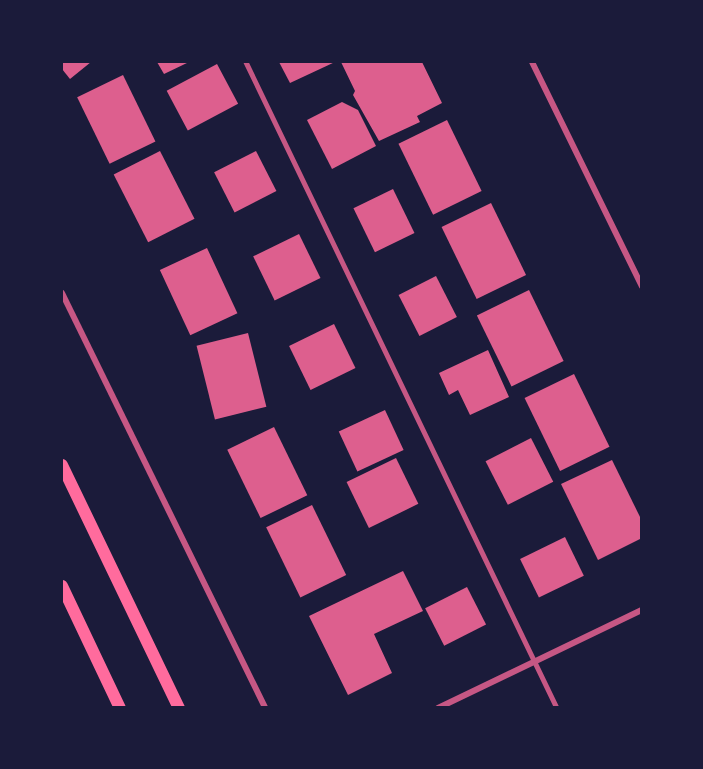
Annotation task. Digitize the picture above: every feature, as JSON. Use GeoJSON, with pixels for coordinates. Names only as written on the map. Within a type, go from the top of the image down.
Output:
{"type":"FeatureCollection","features":[{"type":"Feature","properties":{"kind":"main road"},"geometry":{"type":"LineString","coordinates":[[62,465],[179,708]]}},
{"type":"Feature","properties":{"kind":"main road"},"geometry":{"type":"LineString","coordinates":[[62,586],[120,708]]}},
{"type":"Feature","properties":{"kind":"street"},"geometry":{"type":"LineString","coordinates":[[532,62],[642,287]]}},
{"type":"Feature","properties":{"kind":"street"},"geometry":{"type":"LineString","coordinates":[[62,293],[265,708]]}},
{"type":"Feature","properties":{"kind":"street"},"geometry":{"type":"LineString","coordinates":[[438,708],[642,610]]}},
{"type":"Feature","properties":{"kind":"lane"},"geometry":{"type":"LineString","coordinates":[[246,62],[557,708]]}},
{"type":"Feature","properties":{"kind":"building"},"geometry":{"type":"Polygon","coordinates":[[[62,62],[91,62],[70,79],[62,69],[62,62]]]}},
{"type":"Feature","properties":{"kind":"building"},"geometry":{"type":"Polygon","coordinates":[[[157,62],[189,62],[164,74],[157,62]]]}},
{"type":"Feature","properties":{"kind":"building"},"geometry":{"type":"Polygon","coordinates":[[[279,62],[335,62],[290,83],[279,62]]]}},
{"type":"Feature","properties":{"kind":"building"},"geometry":{"type":"Polygon","coordinates":[[[341,62],[422,62],[442,103],[417,116],[420,122],[379,141],[353,95],[355,91],[341,62]]]}},
{"type":"Feature","properties":{"kind":"building"},"geometry":{"type":"Polygon","coordinates":[[[217,64],[238,104],[188,130],[167,91],[217,64]]]}},
{"type":"Feature","properties":{"kind":"building"},"geometry":{"type":"Polygon","coordinates":[[[123,75],[155,142],[110,164],[77,97],[123,75]]]}},
{"type":"Feature","properties":{"kind":"building"},"geometry":{"type":"Polygon","coordinates":[[[342,102],[358,110],[376,146],[332,169],[307,120],[342,102]]]}},
{"type":"Feature","properties":{"kind":"building"},"geometry":{"type":"Polygon","coordinates":[[[447,120],[482,191],[433,215],[398,144],[447,120]]]}},
{"type":"Feature","properties":{"kind":"building"},"geometry":{"type":"Polygon","coordinates":[[[160,151],[195,219],[148,242],[114,175],[160,151]]]}},
{"type":"Feature","properties":{"kind":"building"},"geometry":{"type":"Polygon","coordinates":[[[256,151],[276,191],[235,212],[214,172],[256,151]]]}},
{"type":"Feature","properties":{"kind":"building"},"geometry":{"type":"Polygon","coordinates":[[[393,189],[414,233],[375,252],[353,208],[393,189]]]}},
{"type":"Feature","properties":{"kind":"building"},"geometry":{"type":"Polygon","coordinates":[[[491,203],[526,275],[477,299],[442,227],[491,203]]]}},
{"type":"Feature","properties":{"kind":"building"},"geometry":{"type":"Polygon","coordinates":[[[299,234],[320,278],[275,300],[253,256],[299,234]]]}},
{"type":"Feature","properties":{"kind":"building"},"geometry":{"type":"Polygon","coordinates":[[[207,248],[237,313],[190,335],[160,270],[207,248]]]}},
{"type":"Feature","properties":{"kind":"building"},"geometry":{"type":"Polygon","coordinates":[[[436,276],[457,317],[419,336],[399,295],[436,276]]]}},
{"type":"Feature","properties":{"kind":"building"},"geometry":{"type":"Polygon","coordinates":[[[529,290],[564,361],[512,386],[477,315],[529,290]]]}},
{"type":"Feature","properties":{"kind":"building"},"geometry":{"type":"Polygon","coordinates":[[[334,324],[355,368],[311,390],[289,346],[334,324]]]}},
{"type":"Feature","properties":{"kind":"building"},"geometry":{"type":"Polygon","coordinates":[[[248,333],[266,407],[215,420],[197,346],[248,333]]]}},
{"type":"Feature","properties":{"kind":"building"},"geometry":{"type":"Polygon","coordinates":[[[488,350],[509,397],[470,415],[458,390],[449,395],[439,373],[488,350]]]}},
{"type":"Feature","properties":{"kind":"building"},"geometry":{"type":"Polygon","coordinates":[[[574,374],[610,447],[560,471],[525,398],[574,374]]]}},
{"type":"Feature","properties":{"kind":"building"},"geometry":{"type":"Polygon","coordinates":[[[385,410],[404,450],[357,471],[339,432],[385,410]]]}},
{"type":"Feature","properties":{"kind":"building"},"geometry":{"type":"Polygon","coordinates":[[[274,427],[307,495],[261,518],[227,450],[274,427]]]}},
{"type":"Feature","properties":{"kind":"building"},"geometry":{"type":"Polygon","coordinates":[[[531,438],[553,482],[508,505],[486,461],[531,438]]]}},
{"type":"Feature","properties":{"kind":"building"},"geometry":{"type":"Polygon","coordinates":[[[396,458],[418,504],[369,528],[347,482],[396,458]]]}},
{"type":"Feature","properties":{"kind":"building"},"geometry":{"type":"Polygon","coordinates":[[[612,460],[642,521],[642,538],[598,560],[561,484],[612,460]]]}},
{"type":"Feature","properties":{"kind":"building"},"geometry":{"type":"Polygon","coordinates":[[[312,505],[346,575],[300,597],[266,527],[312,505]]]}},
{"type":"Feature","properties":{"kind":"building"},"geometry":{"type":"Polygon","coordinates":[[[565,537],[584,576],[539,598],[520,559],[565,537]]]}},
{"type":"Feature","properties":{"kind":"building"},"geometry":{"type":"Polygon","coordinates":[[[403,571],[423,611],[374,634],[392,673],[348,695],[309,616],[403,571]]]}},
{"type":"Feature","properties":{"kind":"building"},"geometry":{"type":"Polygon","coordinates":[[[467,587],[486,624],[444,646],[425,608],[467,587]]]}}]}
